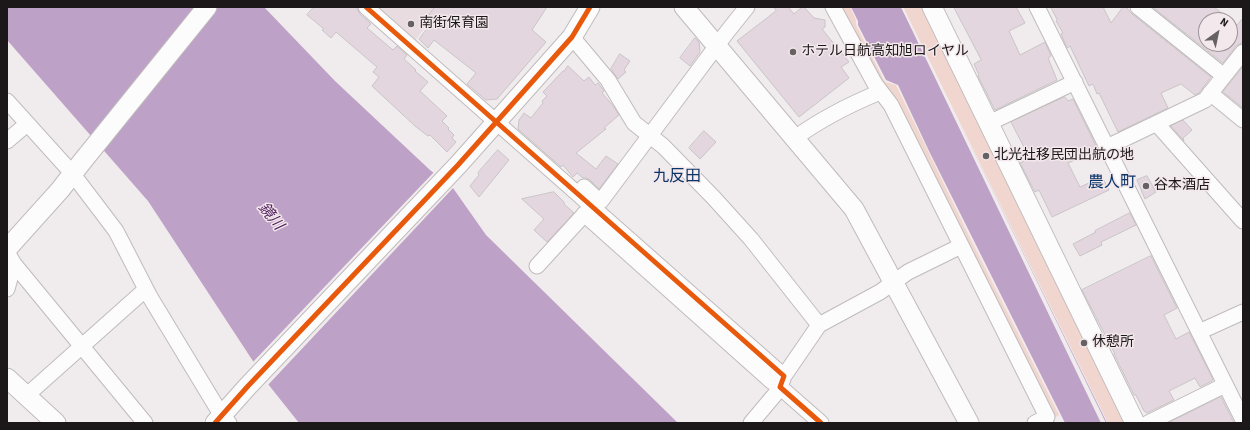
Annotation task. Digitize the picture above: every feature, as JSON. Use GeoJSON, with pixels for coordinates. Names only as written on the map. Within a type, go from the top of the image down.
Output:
{"type":"FeatureCollection","features":[{"type":"Feature","properties":{"kind":"street"},"geometry":{"type":"LineString","coordinates":[[7,289],[9,255],[78,167],[208,7]]}},
{"type":"Feature","properties":{"kind":"street"},"geometry":{"type":"LineString","coordinates":[[366,7],[567,184],[588,210],[771,381],[782,382],[822,423]]}},
{"type":"Feature","properties":{"kind":"street"},"geometry":{"type":"LineString","coordinates":[[7,101],[27,124],[78,167],[116,231],[146,289],[222,421],[248,386],[458,165],[572,37],[590,7]]}},
{"type":"Feature","properties":{"kind":"street"},"geometry":{"type":"LineString","coordinates":[[684,7],[854,208],[969,423]]}},
{"type":"Feature","properties":{"kind":"street"},"geometry":{"type":"LineString","coordinates":[[567,184],[576,180],[597,199],[601,200],[748,7]]}},
{"type":"Feature","properties":{"kind":"street"},"geometry":{"type":"LineString","coordinates":[[834,7],[875,84],[891,105],[1047,417],[1035,423]]}},
{"type":"Feature","properties":{"kind":"street"},"geometry":{"type":"LineString","coordinates":[[932,7],[1135,423]]}},
{"type":"Feature","properties":{"kind":"street"},"geometry":{"type":"LineString","coordinates":[[1037,7],[1243,420]]}},
{"type":"Feature","properties":{"kind":"street"},"geometry":{"type":"LineString","coordinates":[[1138,7],[1224,76]]}},
{"type":"Feature","properties":{"kind":"street"},"geometry":{"type":"LineString","coordinates":[[572,37],[608,80],[634,123],[663,146],[713,197],[751,239],[819,325]]}},
{"type":"Feature","properties":{"kind":"street"},"geometry":{"type":"LineString","coordinates":[[1107,147],[1205,100],[1243,52]]}},
{"type":"Feature","properties":{"kind":"street"},"geometry":{"type":"LineString","coordinates":[[989,123],[1075,82]]}},
{"type":"Feature","properties":{"kind":"street"},"geometry":{"type":"LineString","coordinates":[[795,138],[812,126],[880,92]]}},
{"type":"Feature","properties":{"kind":"street"},"geometry":{"type":"LineString","coordinates":[[1210,93],[1243,120]]}},
{"type":"Feature","properties":{"kind":"street"},"geometry":{"type":"LineString","coordinates":[[7,141],[27,124]]}},
{"type":"Feature","properties":{"kind":"street"},"geometry":{"type":"LineString","coordinates":[[1157,124],[1243,221]]}},
{"type":"Feature","properties":{"kind":"street"},"geometry":{"type":"LineString","coordinates":[[537,266],[588,210]]}},
{"type":"Feature","properties":{"kind":"street"},"geometry":{"type":"LineString","coordinates":[[751,423],[777,392],[819,325],[880,292],[895,283],[908,272],[961,246]]}},
{"type":"Feature","properties":{"kind":"street"},"geometry":{"type":"LineString","coordinates":[[9,255],[81,346],[145,423]]}},
{"type":"Feature","properties":{"kind":"street"},"geometry":{"type":"LineString","coordinates":[[26,396],[146,289]]}},
{"type":"Feature","properties":{"kind":"street"},"geometry":{"type":"LineString","coordinates":[[1199,332],[1243,312]]}},
{"type":"Feature","properties":{"kind":"street"},"geometry":{"type":"LineString","coordinates":[[7,378],[56,423]]}},
{"type":"Feature","properties":{"kind":"street"},"geometry":{"type":"LineString","coordinates":[[1148,423],[1225,385]]}},
{"type":"Feature","properties":{"kind":"shaded area","name":"南街保育園"},"geometry":{"type":"Polygon","coordinates":[[[376,7],[440,7],[415,41],[376,7]]]}},
{"type":"Feature","properties":{"kind":"shaded area"},"geometry":{"type":"Polygon","coordinates":[[[842,7],[850,7],[856,20],[856,25],[885,82],[896,85],[970,238],[1059,415],[1054,418],[959,233],[896,99],[883,89],[852,24],[849,24],[842,7]]]}},
{"type":"Feature","properties":{"kind":"shaded area"},"geometry":{"type":"Polygon","coordinates":[[[903,7],[926,7],[1126,423],[1108,423],[903,7]]]}},
{"type":"Feature","properties":{"kind":"water","name":"鏡川"},"geometry":{"type":"Polygon","coordinates":[[[7,7],[264,7],[335,81],[430,170],[453,188],[486,235],[678,423],[299,423],[268,384],[148,201],[7,40],[7,7]]]}},
{"type":"Feature","properties":{"kind":"water"},"geometry":{"type":"Polygon","coordinates":[[[851,7],[901,7],[1107,423],[1065,423],[929,151],[898,85],[886,80],[858,25],[858,21],[851,7]]]}},
{"type":"Feature","properties":{"kind":"pier"},"geometry":{"type":"Polygon","coordinates":[[[901,7],[903,7],[1106,423],[1101,423],[901,7]]]}},
{"type":"Feature","properties":{"kind":"pier"},"geometry":{"type":"Polygon","coordinates":[[[435,171],[454,187],[267,386],[252,363],[435,171]]]}},
{"type":"Feature","properties":{"kind":"building"},"geometry":{"type":"Polygon","coordinates":[[[314,7],[356,7],[360,14],[371,24],[367,28],[393,50],[397,46],[407,55],[404,59],[428,82],[420,91],[447,116],[442,121],[454,135],[452,138],[456,142],[447,152],[430,135],[428,136],[415,126],[372,86],[379,77],[373,72],[377,67],[336,32],[331,38],[322,30],[324,29],[307,15],[314,7]]]}},
{"type":"Feature","properties":{"kind":"building"},"geometry":{"type":"Polygon","coordinates":[[[435,7],[547,7],[532,30],[546,42],[497,99],[486,100],[467,84],[476,73],[434,40],[428,48],[419,39],[432,22],[427,18],[435,7]]]}},
{"type":"Feature","properties":{"kind":"building","name":"ホテル日航高知旭ロイヤル"},"geometry":{"type":"Polygon","coordinates":[[[774,7],[788,7],[794,14],[804,7],[814,18],[825,20],[825,27],[822,29],[849,62],[841,67],[849,78],[799,117],[737,41],[776,11],[774,7]]]}},
{"type":"Feature","properties":{"kind":"building"},"geometry":{"type":"Polygon","coordinates":[[[954,7],[1016,7],[1025,23],[1009,31],[1020,55],[1045,42],[1051,56],[1048,58],[1057,80],[995,110],[978,76],[979,75],[974,64],[981,60],[954,7]]]}},
{"type":"Feature","properties":{"kind":"building"},"geometry":{"type":"Polygon","coordinates":[[[1051,7],[1103,7],[1111,23],[1123,7],[1126,7],[1132,14],[1211,77],[1199,93],[1195,95],[1181,84],[1161,93],[1168,108],[1118,132],[1099,93],[1097,94],[1093,84],[1089,86],[1070,46],[1067,48],[1061,34],[1063,33],[1056,21],[1057,20],[1051,7]]]}},
{"type":"Feature","properties":{"kind":"building"},"geometry":{"type":"Polygon","coordinates":[[[1156,7],[1214,7],[1220,12],[1198,12],[1198,43],[1155,9],[1156,7]]]}},
{"type":"Feature","properties":{"kind":"building"},"geometry":{"type":"Polygon","coordinates":[[[1243,18],[1243,42],[1238,45],[1238,24],[1243,18]]]}},
{"type":"Feature","properties":{"kind":"building"},"geometry":{"type":"Polygon","coordinates":[[[695,38],[699,42],[700,52],[690,66],[680,58],[695,38]]]}},
{"type":"Feature","properties":{"kind":"building"},"geometry":{"type":"Polygon","coordinates":[[[1209,52],[1231,52],[1223,63],[1209,52]]]}},
{"type":"Feature","properties":{"kind":"building"},"geometry":{"type":"Polygon","coordinates":[[[620,54],[630,61],[624,70],[626,72],[618,79],[611,69],[620,54]]]}},
{"type":"Feature","properties":{"kind":"building"},"geometry":{"type":"Polygon","coordinates":[[[568,66],[584,81],[589,77],[595,85],[598,83],[604,91],[602,93],[619,115],[604,128],[606,129],[576,153],[596,169],[606,156],[618,164],[599,189],[590,180],[583,178],[577,173],[573,177],[563,165],[561,167],[518,129],[519,120],[524,113],[531,118],[547,96],[543,92],[568,66]]]}},
{"type":"Feature","properties":{"kind":"building"},"geometry":{"type":"Polygon","coordinates":[[[1243,67],[1243,108],[1223,92],[1243,67]]]}},
{"type":"Feature","properties":{"kind":"building"},"geometry":{"type":"Polygon","coordinates":[[[1065,97],[1068,101],[1073,99],[1098,150],[1068,163],[1080,187],[1102,177],[1109,190],[1052,217],[1039,190],[1035,192],[1020,163],[1027,160],[1025,156],[1028,155],[1011,122],[1065,97]]]}},
{"type":"Feature","properties":{"kind":"building"},"geometry":{"type":"Polygon","coordinates":[[[1183,120],[1192,130],[1183,138],[1184,141],[1171,126],[1183,120]]]}},
{"type":"Feature","properties":{"kind":"building"},"geometry":{"type":"Polygon","coordinates":[[[704,131],[716,142],[700,159],[689,148],[704,131]]]}},
{"type":"Feature","properties":{"kind":"building"},"geometry":{"type":"Polygon","coordinates":[[[498,150],[509,160],[479,197],[470,186],[479,175],[478,173],[498,150]]]}},
{"type":"Feature","properties":{"kind":"building","name":"谷本酒店"},"geometry":{"type":"Polygon","coordinates":[[[1147,176],[1156,192],[1145,199],[1137,180],[1147,176]]]}},
{"type":"Feature","properties":{"kind":"building"},"geometry":{"type":"Polygon","coordinates":[[[554,192],[574,213],[547,242],[534,230],[544,219],[522,199],[554,192]]]}},
{"type":"Feature","properties":{"kind":"building"},"geometry":{"type":"Polygon","coordinates":[[[1130,213],[1136,225],[1101,242],[1102,245],[1080,256],[1073,244],[1130,213]]]}},
{"type":"Feature","properties":{"kind":"building"},"geometry":{"type":"Polygon","coordinates":[[[1151,256],[1177,308],[1164,315],[1176,339],[1189,332],[1213,379],[1200,387],[1195,378],[1169,391],[1174,400],[1147,413],[1144,411],[1136,395],[1134,395],[1082,290],[1151,256]]]}},
{"type":"Feature","properties":{"kind":"building"},"geometry":{"type":"Polygon","coordinates":[[[1221,397],[1234,423],[1168,423],[1221,397]]]}},
{"type":"Feature","properties":{"kind":"cycle path"},"geometry":{"type":"LineString","coordinates":[[366,7],[784,376],[780,387],[821,423]]}},
{"type":"Feature","properties":{"kind":"cycle path"},"geometry":{"type":"LineString","coordinates":[[215,423],[248,386],[458,165],[572,37],[590,7]]}},
{"type":"Feature","properties":{"kind":"place","name":"南街保育園"},"geometry":{"type":"Point","coordinates":[411,24]}},
{"type":"Feature","properties":{"kind":"place","name":"ホテル日航高知旭ロイヤル"},"geometry":{"type":"Point","coordinates":[793,52]}},
{"type":"Feature","properties":{"kind":"place","name":"北光社移民団出航の地"},"geometry":{"type":"Point","coordinates":[986,156]}},
{"type":"Feature","properties":{"kind":"place","name":"谷本酒店"},"geometry":{"type":"Point","coordinates":[1146,186]}},
{"type":"Feature","properties":{"kind":"place","name":"休憩所"},"geometry":{"type":"Point","coordinates":[1084,343]}},
{"type":"Feature","properties":{"kind":"district","name":"九反田"},"geometry":{"type":"Point","coordinates":[677,177]}},
{"type":"Feature","properties":{"kind":"district","name":"農人町"},"geometry":{"type":"Point","coordinates":[1112,183]}}]}
